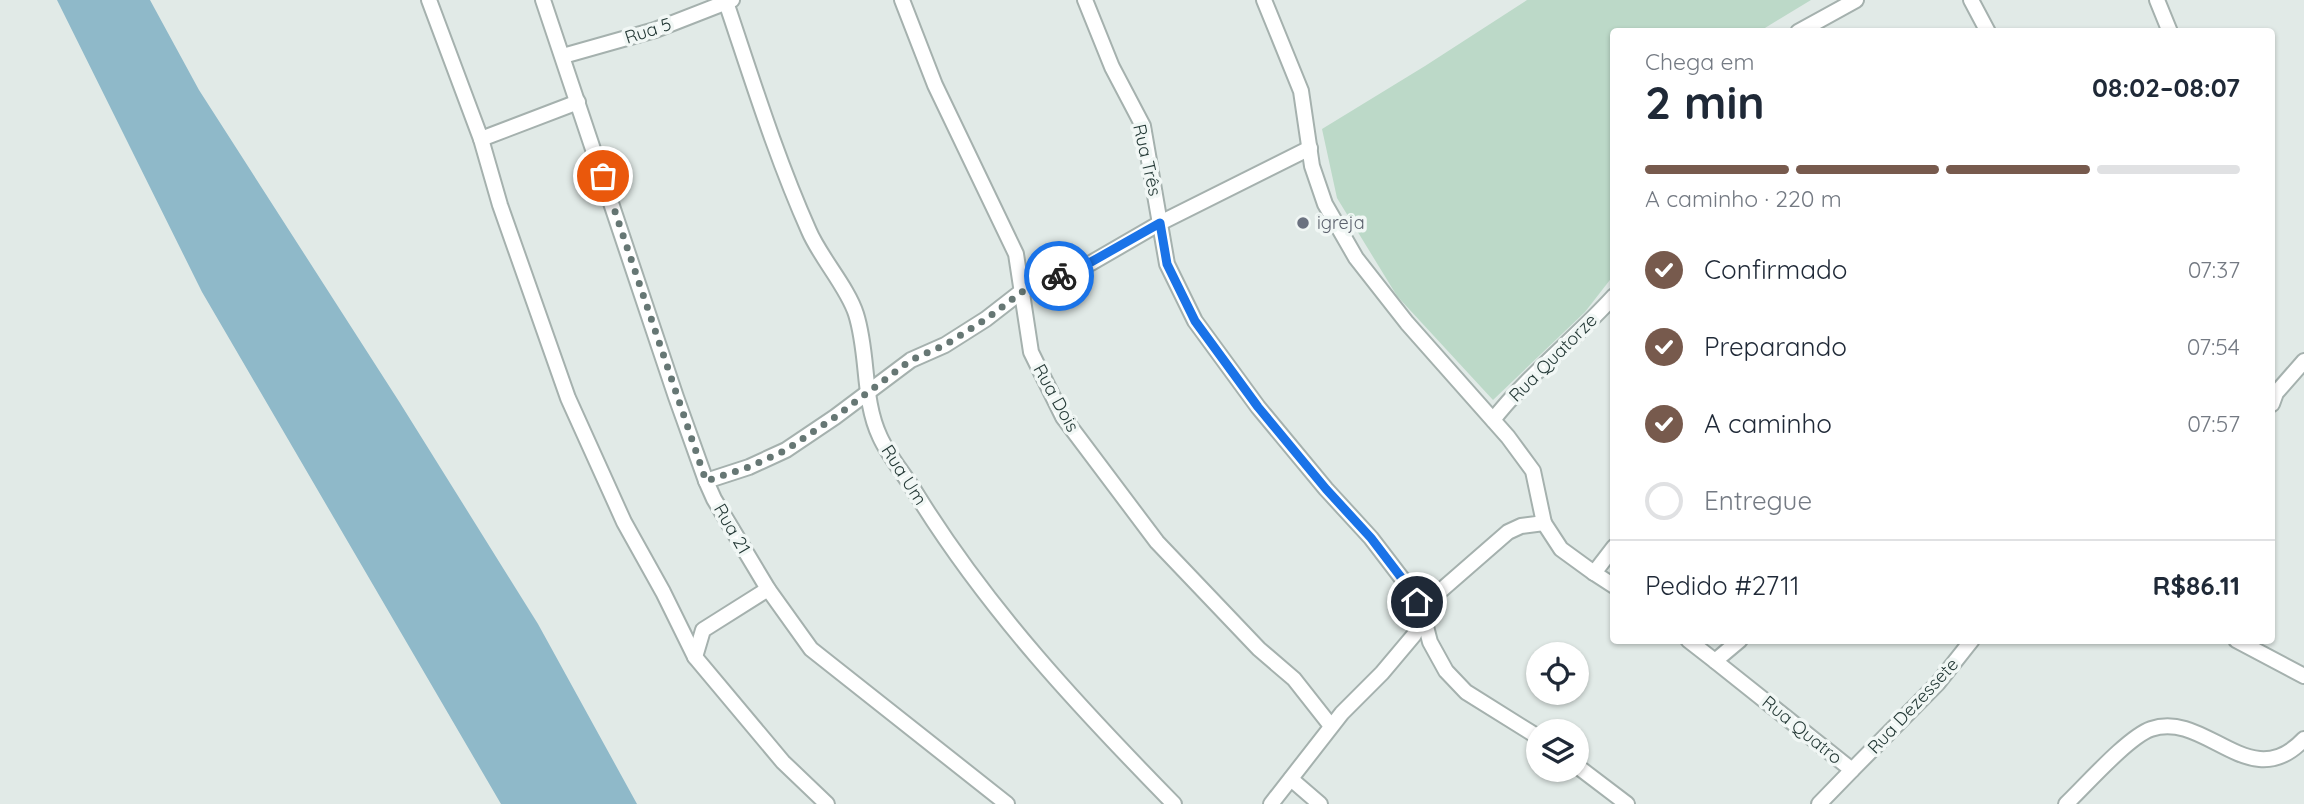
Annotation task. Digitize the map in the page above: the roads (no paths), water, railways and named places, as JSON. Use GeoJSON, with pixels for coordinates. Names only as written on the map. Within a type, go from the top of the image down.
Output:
{"type":"FeatureCollection","features":[{"type":"Feature","properties":{"kind":"street"},"geometry":{"type":"LineString","coordinates":[[429,0],[481,139],[500,205],[568,398],[624,522],[695,657],[783,762],[827,804]]}},
{"type":"Feature","properties":{"kind":"street","name":"Rua 21"},"geometry":{"type":"LineString","coordinates":[[543,0],[706,481],[768,589],[811,649],[1007,804]]}},
{"type":"Feature","properties":{"kind":"street","name":"Rua Dois"},"geometry":{"type":"LineString","coordinates":[[902,0],[935,85],[1016,254],[1031,352],[1063,417],[1157,542],[1259,649],[1294,679],[1331,726]]}},
{"type":"Feature","properties":{"kind":"street","name":"Rua Três"},"geometry":{"type":"LineString","coordinates":[[1085,0],[1112,67],[1143,126],[1167,264],[1195,321],[1258,407],[1371,538],[1410,589],[1423,615],[1430,642],[1446,671],[1466,692],[1526,730]]}},
{"type":"Feature","properties":{"kind":"street"},"geometry":{"type":"LineString","coordinates":[[1264,0],[1301,91],[1312,166],[1325,204],[1356,258],[1407,323],[1508,437],[1533,471],[1545,523],[1561,549],[1610,583]]}},
{"type":"Feature","properties":{"kind":"street"},"geometry":{"type":"LineString","coordinates":[[1805,28],[1856,0]]}},
{"type":"Feature","properties":{"kind":"street"},"geometry":{"type":"LineString","coordinates":[[1971,0],[1986,28]]}},
{"type":"Feature","properties":{"kind":"street"},"geometry":{"type":"LineString","coordinates":[[2157,0],[2168,28]]}},
{"type":"Feature","properties":{"kind":"street","name":"Rua 5"},"geometry":{"type":"LineString","coordinates":[[563,56],[655,30],[729,1]]}},
{"type":"Feature","properties":{"kind":"street","name":"Rua Um"},"geometry":{"type":"LineString","coordinates":[[729,1],[791,189],[810,235],[856,311],[866,356],[867,394],[880,438],[938,528],[1021,640],[1099,728],[1174,804]]}},
{"type":"Feature","properties":{"kind":"street"},"geometry":{"type":"LineString","coordinates":[[481,139],[578,102]]}},
{"type":"Feature","properties":{"kind":"street"},"geometry":{"type":"LineString","coordinates":[[706,481],[749,467],[786,450],[911,360],[945,345],[1022,292],[1091,262],[1160,223],[1310,148]]}},
{"type":"Feature","properties":{"kind":"street","name":"Rua Quatorze"},"geometry":{"type":"LineString","coordinates":[[1493,420],[1514,393],[1610,300]]}},
{"type":"Feature","properties":{"kind":"street"},"geometry":{"type":"LineString","coordinates":[[2275,396],[2304,360]]}},
{"type":"Feature","properties":{"kind":"street"},"geometry":{"type":"LineString","coordinates":[[1270,804],[1342,712],[1382,673],[1414,635],[1423,615],[1438,593],[1508,532],[1521,526],[1545,523]]}},
{"type":"Feature","properties":{"kind":"street"},"geometry":{"type":"LineString","coordinates":[[1594,573],[1610,552]]}},
{"type":"Feature","properties":{"kind":"street"},"geometry":{"type":"LineString","coordinates":[[695,657],[704,629],[768,589]]}},
{"type":"Feature","properties":{"kind":"street","name":"Rua Quatro"},"geometry":{"type":"LineString","coordinates":[[1693,644],[1852,770],[1819,804]]}},
{"type":"Feature","properties":{"kind":"street"},"geometry":{"type":"LineString","coordinates":[[1715,661],[1735,644]]}},
{"type":"Feature","properties":{"kind":"street","name":"Rua Dezessete"},"geometry":{"type":"LineString","coordinates":[[1852,770],[1938,683],[1969,644]]}},
{"type":"Feature","properties":{"kind":"street"},"geometry":{"type":"LineString","coordinates":[[2244,644],[2304,676]]}},
{"type":"Feature","properties":{"kind":"street"},"geometry":{"type":"LineString","coordinates":[[2066,804],[2128,745],[2150,729],[2176,725],[2238,753],[2270,761],[2294,750],[2304,739]]}},
{"type":"Feature","properties":{"kind":"street"},"geometry":{"type":"LineString","coordinates":[[1589,775],[1627,804]]}},
{"type":"Feature","properties":{"kind":"street"},"geometry":{"type":"LineString","coordinates":[[1291,779],[1320,804]]}},
{"type":"Feature","properties":{"kind":"water"},"geometry":{"type":"Polygon","coordinates":[[[57,0],[150,0],[199,90],[538,624],[637,804],[501,804],[202,292],[57,0]]]}},
{"type":"Feature","properties":{"kind":"place","name":"igreja"},"geometry":{"type":"Point","coordinates":[1303,223]}}]}
